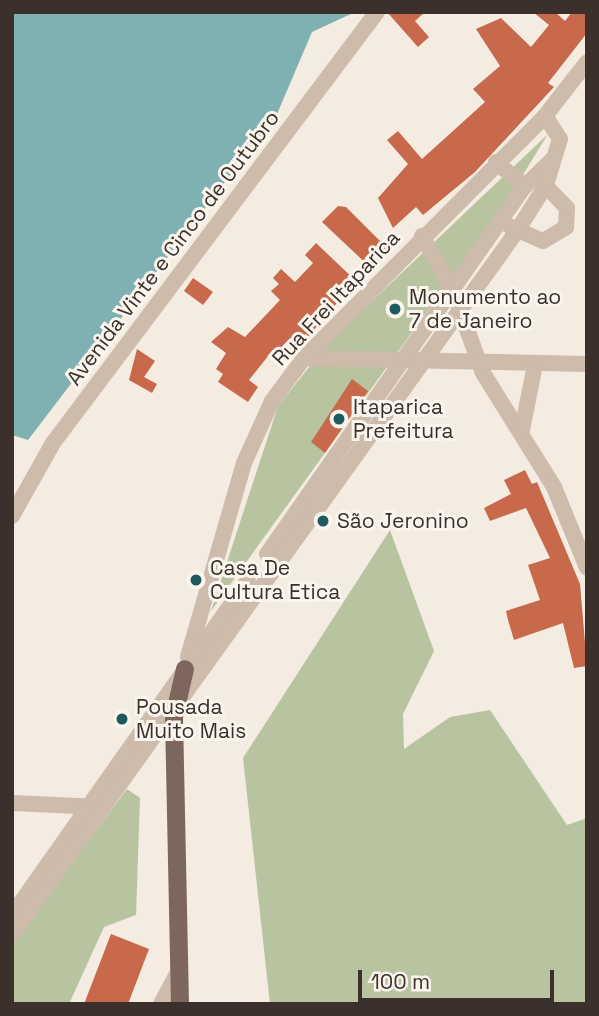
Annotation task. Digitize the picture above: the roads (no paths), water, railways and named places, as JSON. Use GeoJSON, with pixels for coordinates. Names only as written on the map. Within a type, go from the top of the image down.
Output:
{"type":"FeatureCollection","features":[{"type":"Feature","properties":{"kind":"main road"},"geometry":{"type":"LineString","coordinates":[[180,1004],[176,976],[174,716],[185,669]]}},
{"type":"Feature","properties":{"kind":"street","name":"Avenida Vinte e Cinco de Outubro"},"geometry":{"type":"LineString","coordinates":[[12,516],[53,443],[377,12]]}},
{"type":"Feature","properties":{"kind":"street","name":"Rua Frei Itaparica"},"geometry":{"type":"LineString","coordinates":[[185,669],[257,427],[304,358],[422,236],[545,116],[587,62]]}},
{"type":"Feature","properties":{"kind":"street"},"geometry":{"type":"LineString","coordinates":[[12,934],[99,807],[185,669],[250,588],[412,361],[453,291],[501,220],[552,160],[560,139],[545,116]]}},
{"type":"Feature","properties":{"kind":"street"},"geometry":{"type":"LineString","coordinates":[[496,162],[535,182],[567,208],[566,227],[543,241],[517,231],[501,220]]}},
{"type":"Feature","properties":{"kind":"street"},"geometry":{"type":"LineString","coordinates":[[412,361],[460,310],[517,231],[535,182]]}},
{"type":"Feature","properties":{"kind":"street"},"geometry":{"type":"LineString","coordinates":[[422,236],[453,291],[483,359],[483,373],[522,430],[555,487],[587,568]]}},
{"type":"Feature","properties":{"kind":"street"},"geometry":{"type":"LineString","coordinates":[[304,358],[412,361],[483,359],[535,365],[587,364]]}},
{"type":"Feature","properties":{"kind":"street"},"geometry":{"type":"LineString","coordinates":[[522,430],[535,365]]}},
{"type":"Feature","properties":{"kind":"street"},"geometry":{"type":"LineString","coordinates":[[12,915],[174,716],[250,588]]}},
{"type":"Feature","properties":{"kind":"street"},"geometry":{"type":"LineString","coordinates":[[12,803],[99,807]]}},
{"type":"Feature","properties":{"kind":"street"},"geometry":{"type":"LineString","coordinates":[[161,1004],[176,976]]}},
{"type":"Feature","properties":{"kind":"water"},"geometry":{"type":"Polygon","coordinates":[[[12,12],[355,12],[312,32],[277,114],[28,440],[12,435],[12,12]]]}},
{"type":"Feature","properties":{"kind":"place","name":"Monumento ao 7 de Janeiro"},"geometry":{"type":"Point","coordinates":[395,309]}},
{"type":"Feature","properties":{"kind":"place","name":"Itaparica Prefeitura"},"geometry":{"type":"Point","coordinates":[339,419]}},
{"type":"Feature","properties":{"kind":"place","name":"São Jeronino"},"geometry":{"type":"Point","coordinates":[323,521]}},
{"type":"Feature","properties":{"kind":"place","name":"Casa De Cultura Etica"},"geometry":{"type":"Point","coordinates":[196,580]}},
{"type":"Feature","properties":{"kind":"place","name":"Pousada Muito Mais"},"geometry":{"type":"Point","coordinates":[122,719]}}]}
